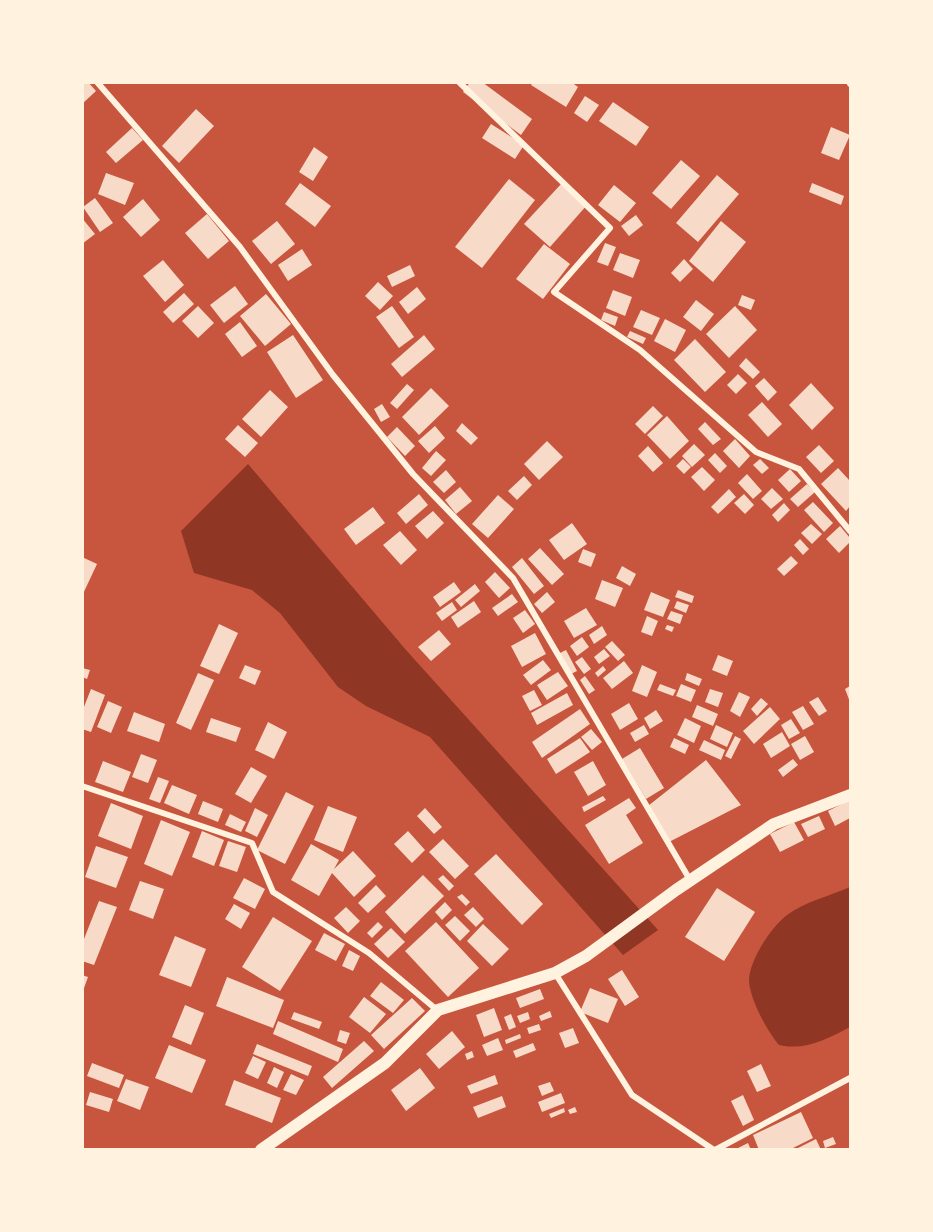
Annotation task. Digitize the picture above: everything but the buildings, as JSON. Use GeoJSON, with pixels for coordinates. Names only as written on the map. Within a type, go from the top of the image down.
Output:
{"type":"FeatureCollection","features":[{"type":"Feature","properties":{"kind":"main road"},"geometry":{"type":"LineString","coordinates":[[261,1149],[385,1063],[438,1010],[555,973],[586,956],[676,890],[774,824],[850,795]]}},
{"type":"Feature","properties":{"kind":"street"},"geometry":{"type":"LineString","coordinates":[[97,82],[240,247],[333,375],[413,474],[513,578],[690,881]]}},
{"type":"Feature","properties":{"kind":"street"},"geometry":{"type":"LineString","coordinates":[[459,82],[610,228],[554,292],[640,350],[756,452],[799,469],[850,531]]}},
{"type":"Feature","properties":{"kind":"street"},"geometry":{"type":"LineString","coordinates":[[82,786],[252,843],[273,892],[369,953],[438,1010]]}},
{"type":"Feature","properties":{"kind":"street"},"geometry":{"type":"LineString","coordinates":[[555,973],[632,1095],[714,1149],[850,1078]]}},
{"type":"Feature","properties":{"kind":"shaded area"},"geometry":{"type":"Polygon","coordinates":[[[248,464],[406,650],[658,930],[623,955],[430,737],[366,706],[338,687],[280,613],[252,590],[194,573],[181,531],[248,464]]]}},
{"type":"Feature","properties":{"kind":"shaded area"},"geometry":{"type":"Polygon","coordinates":[[[850,887],[850,1027],[824,1040],[807,1045],[779,1045],[760,1015],[750,990],[750,974],[756,955],[768,936],[787,915],[809,903],[850,887]]]}}]}
